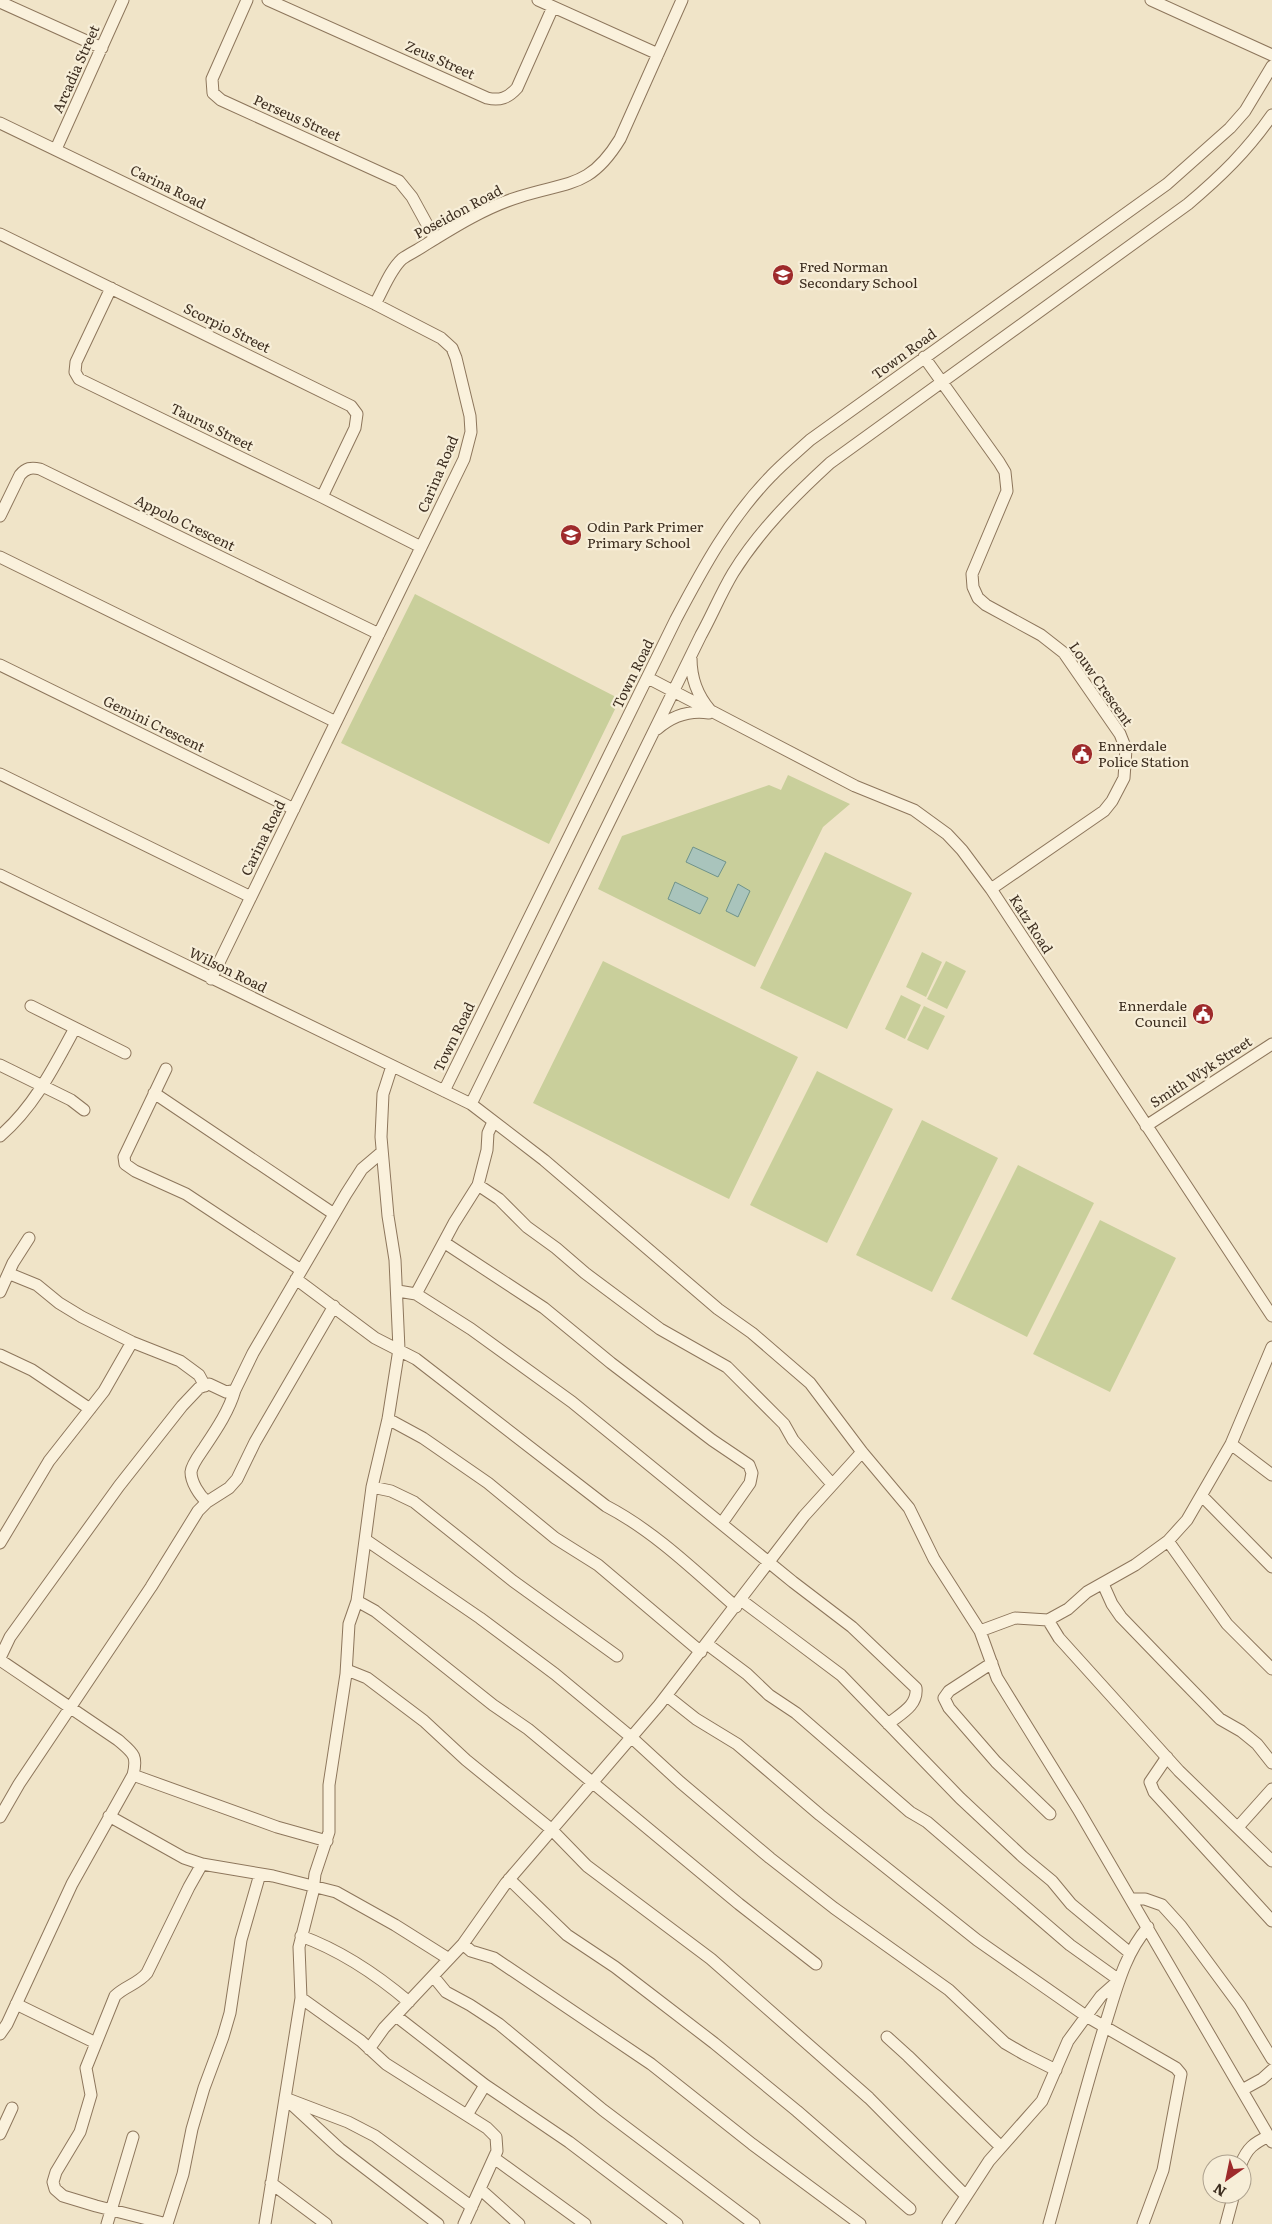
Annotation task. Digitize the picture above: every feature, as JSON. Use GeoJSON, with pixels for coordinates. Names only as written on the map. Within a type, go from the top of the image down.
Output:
{"type":"FeatureCollection","features":[{"type":"Feature","properties":{"kind":"street","name":"Arcadia Street"},"geometry":{"type":"LineString","coordinates":[[56,149],[123,0]]}},
{"type":"Feature","properties":{"kind":"street","name":"Perseus Street"},"geometry":{"type":"LineString","coordinates":[[247,0],[212,79],[213,93],[221,100],[399,181],[412,197],[435,239]]}},
{"type":"Feature","properties":{"kind":"street","name":"Zeus Street"},"geometry":{"type":"LineString","coordinates":[[268,0],[495,100],[508,97],[517,88],[553,7]]}},
{"type":"Feature","properties":{"kind":"street"},"geometry":{"type":"LineString","coordinates":[[538,0],[658,54]]}},
{"type":"Feature","properties":{"kind":"street","name":"Poseidon Road"},"geometry":{"type":"LineString","coordinates":[[375,304],[402,260],[435,239],[495,206],[520,196],[570,184],[586,177],[599,167],[620,138],[682,0]]}},
{"type":"Feature","properties":{"kind":"street"},"geometry":{"type":"LineString","coordinates":[[1151,0],[1272,55]]}},
{"type":"Feature","properties":{"kind":"street"},"geometry":{"type":"LineString","coordinates":[[0,2],[102,48]]}},
{"type":"Feature","properties":{"kind":"street","name":"Town Road"},"geometry":{"type":"LineString","coordinates":[[1270,2139],[1132,1899],[997,1678],[980,1631],[934,1559],[909,1508],[797,1369],[752,1333],[718,1310],[558,1172],[471,1104],[444,1091],[707,560],[735,518],[771,476],[810,440],[1167,184],[1230,128],[1245,111],[1272,66]]}},
{"type":"Feature","properties":{"kind":"street"},"geometry":{"type":"LineString","coordinates":[[471,1104],[691,656],[733,574],[762,534],[795,496],[830,463],[1188,204],[1220,177],[1251,144],[1272,115]]}},
{"type":"Feature","properties":{"kind":"street","name":"Carina Road"},"geometry":{"type":"LineString","coordinates":[[0,123],[375,304],[441,338],[452,348],[456,358],[470,416],[471,432],[467,452],[211,979]]}},
{"type":"Feature","properties":{"kind":"street","name":"Scorpio Street"},"geometry":{"type":"LineString","coordinates":[[0,234],[345,402],[355,410],[357,418],[356,428],[322,496]]}},
{"type":"Feature","properties":{"kind":"street","name":"Taurus Street"},"geometry":{"type":"LineString","coordinates":[[111,288],[76,362],[74,372],[79,379],[322,496],[421,548]]}},
{"type":"Feature","properties":{"kind":"street","name":"Louw Crescent"},"geometry":{"type":"LineString","coordinates":[[924,357],[999,462],[1007,481],[1004,500],[972,574],[975,593],[986,605],[1041,635],[1064,653],[1107,713],[1126,749],[1124,778],[1112,801],[1104,811],[991,889]]}},
{"type":"Feature","properties":{"kind":"street","name":"Appolo Crescent"},"geometry":{"type":"LineString","coordinates":[[0,516],[20,475],[32,467],[40,468],[379,634]]}},
{"type":"Feature","properties":{"kind":"street"},"geometry":{"type":"LineString","coordinates":[[0,557],[336,722]]}},
{"type":"Feature","properties":{"kind":"street"},"geometry":{"type":"LineString","coordinates":[[691,656],[694,683],[702,700],[714,713]]}},
{"type":"Feature","properties":{"kind":"street","name":"Gemini Crescent"},"geometry":{"type":"LineString","coordinates":[[0,665],[294,810]]}},
{"type":"Feature","properties":{"kind":"street","name":"Katz Road"},"geometry":{"type":"LineString","coordinates":[[648,678],[855,786],[914,810],[947,834],[962,850],[991,889],[1272,1316]]}},
{"type":"Feature","properties":{"kind":"street"},"geometry":{"type":"LineString","coordinates":[[654,731],[667,721],[681,714],[692,712],[714,713]]}},
{"type":"Feature","properties":{"kind":"street"},"geometry":{"type":"LineString","coordinates":[[0,774],[251,897]]}},
{"type":"Feature","properties":{"kind":"street","name":"Wilson Road"},"geometry":{"type":"LineString","coordinates":[[0,875],[444,1091]]}},
{"type":"Feature","properties":{"kind":"street"},"geometry":{"type":"LineString","coordinates":[[31,1006],[125,1053]]}},
{"type":"Feature","properties":{"kind":"street"},"geometry":{"type":"LineString","coordinates":[[0,1136],[10,1127],[44,1086],[75,1028]]}},
{"type":"Feature","properties":{"kind":"street","name":"Smith Wyk Street"},"geometry":{"type":"LineString","coordinates":[[1146,1126],[1272,1044]]}},
{"type":"Feature","properties":{"kind":"street"},"geometry":{"type":"LineString","coordinates":[[0,1065],[71,1100],[84,1110]]}},
{"type":"Feature","properties":{"kind":"street"},"geometry":{"type":"LineString","coordinates":[[265,2224],[301,1998],[299,1947],[315,1874],[329,1832],[329,1784],[347,1670],[349,1624],[358,1601],[372,1487],[388,1418],[399,1349],[398,1291],[382,1152],[383,1094],[392,1066]]}},
{"type":"Feature","properties":{"kind":"street"},"geometry":{"type":"LineString","coordinates":[[166,1069],[124,1157],[124,1164],[135,1171],[186,1194],[299,1275],[334,1306],[375,1338],[416,1359],[606,1506],[629,1518],[739,1604],[841,1675],[960,1798],[1023,1857],[1052,1881],[1071,1904],[1130,1953]]}},
{"type":"Feature","properties":{"kind":"street"},"geometry":{"type":"LineString","coordinates":[[154,1093],[334,1214]]}},
{"type":"Feature","properties":{"kind":"street"},"geometry":{"type":"LineString","coordinates":[[416,1294],[445,1243],[454,1223],[478,1185],[487,1150],[488,1133],[493,1122]]}},
{"type":"Feature","properties":{"kind":"street"},"geometry":{"type":"LineString","coordinates":[[207,1502],[192,1479],[191,1470],[219,1424],[232,1400],[235,1390],[334,1214],[362,1169],[382,1152]]}},
{"type":"Feature","properties":{"kind":"street"},"geometry":{"type":"LineString","coordinates":[[478,1185],[499,1199],[527,1227],[660,1329],[727,1366],[784,1424],[793,1440],[832,1484]]}},
{"type":"Feature","properties":{"kind":"street"},"geometry":{"type":"LineString","coordinates":[[0,1292],[10,1274],[13,1263],[29,1238]]}},
{"type":"Feature","properties":{"kind":"street"},"geometry":{"type":"LineString","coordinates":[[445,1243],[544,1308],[611,1363],[712,1440],[749,1465],[752,1473],[750,1483],[722,1523]]}},
{"type":"Feature","properties":{"kind":"street"},"geometry":{"type":"LineString","coordinates":[[10,1274],[37,1285],[58,1303],[132,1342],[180,1361],[199,1375],[205,1386]]}},
{"type":"Feature","properties":{"kind":"street"},"geometry":{"type":"LineString","coordinates":[[398,1291],[416,1294],[471,1329],[572,1402],[793,1582],[852,1627],[916,1688],[917,1696],[915,1702],[888,1724]]}},
{"type":"Feature","properties":{"kind":"street"},"geometry":{"type":"LineString","coordinates":[[0,1817],[19,1784],[151,1587],[198,1512],[207,1502],[229,1488],[237,1479],[256,1442],[334,1306]]}},
{"type":"Feature","properties":{"kind":"street"},"geometry":{"type":"LineString","coordinates":[[0,1543],[49,1461],[104,1391],[132,1342]]}},
{"type":"Feature","properties":{"kind":"street"},"geometry":{"type":"LineString","coordinates":[[980,1631],[1016,1618],[1048,1620],[1068,1609],[1087,1592],[1135,1565],[1168,1541],[1187,1520],[1231,1444],[1272,1347]]}},
{"type":"Feature","properties":{"kind":"street"},"geometry":{"type":"LineString","coordinates":[[0,1354],[32,1370],[90,1409]]}},
{"type":"Feature","properties":{"kind":"street"},"geometry":{"type":"LineString","coordinates":[[0,2034],[72,1884],[133,1775],[137,1761],[133,1752],[0,1659],[10,1637],[119,1486],[182,1406],[199,1388],[209,1384],[226,1392],[235,1390]]}},
{"type":"Feature","properties":{"kind":"street"},"geometry":{"type":"LineString","coordinates":[[388,1418],[423,1438],[488,1483],[555,1538],[598,1565],[704,1648],[747,1674],[769,1695],[796,1713],[858,1769],[910,1812],[927,1822],[1070,1945],[1120,1980]]}},
{"type":"Feature","properties":{"kind":"street"},"geometry":{"type":"LineString","coordinates":[[1231,1444],[1272,1475]]}},
{"type":"Feature","properties":{"kind":"street"},"geometry":{"type":"LineString","coordinates":[[369,2048],[463,1944],[509,1879],[667,1696],[832,1484],[862,1452]]}},
{"type":"Feature","properties":{"kind":"street"},"geometry":{"type":"LineString","coordinates":[[372,1487],[392,1491],[414,1502],[513,1581],[617,1656]]}},
{"type":"Feature","properties":{"kind":"street"},"geometry":{"type":"LineString","coordinates":[[1202,1496],[1272,1566]]}},
{"type":"Feature","properties":{"kind":"street"},"geometry":{"type":"LineString","coordinates":[[366,1540],[480,1618],[555,1674],[631,1737],[680,1782],[834,1908],[950,1990],[1006,2043],[1056,2070]]}},
{"type":"Feature","properties":{"kind":"street"},"geometry":{"type":"LineString","coordinates":[[1168,1541],[1227,1624],[1272,1669]]}},
{"type":"Feature","properties":{"kind":"street"},"geometry":{"type":"LineString","coordinates":[[1103,1584],[1112,1604],[1121,1617],[1220,1719],[1241,1731],[1257,1744],[1272,1763]]}},
{"type":"Feature","properties":{"kind":"street"},"geometry":{"type":"LineString","coordinates":[[358,1601],[375,1611],[493,1705],[528,1729],[739,1904],[816,1964]]}},
{"type":"Feature","properties":{"kind":"street"},"geometry":{"type":"LineString","coordinates":[[1048,1620],[1059,1638],[1167,1757],[1272,1861]]}},
{"type":"Feature","properties":{"kind":"street"},"geometry":{"type":"LineString","coordinates":[[992,1663],[949,1692],[944,1698],[949,1708],[996,1762],[1050,1814]]}},
{"type":"Feature","properties":{"kind":"street"},"geometry":{"type":"LineString","coordinates":[[347,1670],[367,1678],[424,1721],[466,1760],[551,1829],[588,1866],[711,1959],[869,2098],[966,2196]]}},
{"type":"Feature","properties":{"kind":"street"},"geometry":{"type":"LineString","coordinates":[[667,1696],[696,1719],[737,1744],[820,1815],[977,1940],[1086,2016],[1176,2068],[1181,2074],[1163,2170],[1143,2224]]}},
{"type":"Feature","properties":{"kind":"street"},"geometry":{"type":"LineString","coordinates":[[1167,1757],[1150,1782],[1154,1792],[1272,1921]]}},
{"type":"Feature","properties":{"kind":"street"},"geometry":{"type":"LineString","coordinates":[[133,1775],[277,1827],[327,1841]]}},
{"type":"Feature","properties":{"kind":"street"},"geometry":{"type":"LineString","coordinates":[[1238,1827],[1272,1789]]}},
{"type":"Feature","properties":{"kind":"street"},"geometry":{"type":"LineString","coordinates":[[109,1816],[184,1858],[202,1864],[314,1885],[336,1892],[396,1925],[450,1959]]}},
{"type":"Feature","properties":{"kind":"street"},"geometry":{"type":"LineString","coordinates":[[202,1864],[147,1973],[141,1981],[121,1990],[115,1996],[86,2068],[91,2095],[88,2108],[80,2132],[56,2172],[53,2182],[54,2189],[62,2196],[167,2224],[183,2174],[192,2130],[204,2088],[228,2021],[241,1940],[260,1874]]}},
{"type":"Feature","properties":{"kind":"street"},"geometry":{"type":"LineString","coordinates":[[509,1879],[567,1935],[615,1967],[714,2043],[797,2111],[910,2209]]}},
{"type":"Feature","properties":{"kind":"street"},"geometry":{"type":"LineString","coordinates":[[1132,1899],[1145,1899],[1162,1905],[1181,1926],[1240,2006],[1272,2059]]}},
{"type":"Feature","properties":{"kind":"street"},"geometry":{"type":"LineString","coordinates":[[1049,2224],[1087,2083],[1120,1980],[1130,1953],[1148,1927]]}},
{"type":"Feature","properties":{"kind":"street"},"geometry":{"type":"LineString","coordinates":[[301,1936],[320,1943],[354,1961],[384,1981],[409,2002]]}},
{"type":"Feature","properties":{"kind":"street"},"geometry":{"type":"LineString","coordinates":[[463,1944],[472,1951],[494,1958],[651,2064],[752,2144],[860,2224]]}},
{"type":"Feature","properties":{"kind":"street"},"geometry":{"type":"LineString","coordinates":[[433,1976],[446,1992],[499,2024],[603,2110],[754,2224]]}},
{"type":"Feature","properties":{"kind":"street"},"geometry":{"type":"LineString","coordinates":[[948,2224],[989,2161],[1042,2101],[1068,2041],[1101,1996],[1120,1980]]}},
{"type":"Feature","properties":{"kind":"street"},"geometry":{"type":"LineString","coordinates":[[301,1998],[369,2048],[386,2064],[467,2115],[496,2137],[497,2151],[466,2223]]}},
{"type":"Feature","properties":{"kind":"street"},"geometry":{"type":"LineString","coordinates":[[16,2004],[96,2043]]}},
{"type":"Feature","properties":{"kind":"street"},"geometry":{"type":"LineString","coordinates":[[396,2016],[485,2085],[569,2142],[677,2224]]}},
{"type":"Feature","properties":{"kind":"street"},"geometry":{"type":"LineString","coordinates":[[887,2037],[1001,2147]]}},
{"type":"Feature","properties":{"kind":"street"},"geometry":{"type":"LineString","coordinates":[[1242,2090],[1262,2079],[1272,2070]]}},
{"type":"Feature","properties":{"kind":"street"},"geometry":{"type":"LineString","coordinates":[[467,2115],[485,2085]]}},
{"type":"Feature","properties":{"kind":"street"},"geometry":{"type":"LineString","coordinates":[[285,2098],[348,2122],[375,2136],[472,2207]]}},
{"type":"Feature","properties":{"kind":"street"},"geometry":{"type":"LineString","coordinates":[[285,2098],[340,2149],[438,2224]]}},
{"type":"Feature","properties":{"kind":"street"},"geometry":{"type":"LineString","coordinates":[[0,2134],[12,2108]]}},
{"type":"Feature","properties":{"kind":"street"},"geometry":{"type":"LineString","coordinates":[[107,2224],[133,2137]]}},
{"type":"Feature","properties":{"kind":"street"},"geometry":{"type":"LineString","coordinates":[[1245,2154],[1255,2142],[1270,2139]]}},
{"type":"Feature","properties":{"kind":"street"},"geometry":{"type":"LineString","coordinates":[[494,2158],[586,2224]]}},
{"type":"Feature","properties":{"kind":"street"},"geometry":{"type":"LineString","coordinates":[[271,2183],[326,2224]]}},
{"type":"Feature","properties":{"kind":"street"},"geometry":{"type":"LineString","coordinates":[[480,2189],[519,2224]]}},
{"type":"Feature","properties":{"kind":"street"},"geometry":{"type":"LineString","coordinates":[[1226,2224],[1231,2204]]}},
{"type":"Feature","properties":{"kind":"green space"},"geometry":{"type":"Polygon","coordinates":[[[415,594],[620,699],[549,844],[341,743],[415,594]]]}},
{"type":"Feature","properties":{"kind":"green space"},"geometry":{"type":"Polygon","coordinates":[[[788,775],[850,804],[823,827],[755,967],[598,889],[622,836],[769,785],[781,790],[788,775]]]}},
{"type":"Feature","properties":{"kind":"green space"},"geometry":{"type":"Polygon","coordinates":[[[825,852],[912,893],[847,1029],[760,988],[825,852]]]}},
{"type":"Feature","properties":{"kind":"green space"},"geometry":{"type":"Polygon","coordinates":[[[922,952],[942,962],[926,997],[906,987],[922,952]]]}},
{"type":"Feature","properties":{"kind":"green space"},"geometry":{"type":"Polygon","coordinates":[[[603,961],[798,1057],[729,1199],[533,1103],[603,961]]]}},
{"type":"Feature","properties":{"kind":"green space"},"geometry":{"type":"Polygon","coordinates":[[[946,961],[966,971],[947,1009],[927,999],[946,961]]]}},
{"type":"Feature","properties":{"kind":"green space"},"geometry":{"type":"Polygon","coordinates":[[[901,995],[921,1005],[905,1039],[885,1029],[901,995]]]}},
{"type":"Feature","properties":{"kind":"green space"},"geometry":{"type":"Polygon","coordinates":[[[924,1006],[945,1016],[928,1050],[907,1040],[924,1006]]]}},
{"type":"Feature","properties":{"kind":"green space"},"geometry":{"type":"Polygon","coordinates":[[[817,1071],[893,1109],[827,1243],[750,1205],[817,1071]]]}},
{"type":"Feature","properties":{"kind":"green space"},"geometry":{"type":"Polygon","coordinates":[[[922,1120],[998,1158],[932,1292],[856,1255],[922,1120]]]}},
{"type":"Feature","properties":{"kind":"green space"},"geometry":{"type":"Polygon","coordinates":[[[1018,1165],[1094,1203],[1027,1337],[951,1299],[1018,1165]]]}},
{"type":"Feature","properties":{"kind":"green space"},"geometry":{"type":"Polygon","coordinates":[[[1100,1220],[1176,1258],[1110,1392],[1033,1354],[1100,1220]]]}},
{"type":"Feature","properties":{"kind":"water"},"geometry":{"type":"Polygon","coordinates":[[[693,847],[726,862],[718,877],[686,862],[693,847]]]}},
{"type":"Feature","properties":{"kind":"water"},"geometry":{"type":"Polygon","coordinates":[[[675,882],[708,898],[700,914],[668,899],[675,882]]]}},
{"type":"Feature","properties":{"kind":"water"},"geometry":{"type":"Polygon","coordinates":[[[738,884],[750,891],[738,917],[726,911],[738,884]]]}},
{"type":"Feature","properties":{"kind":"place","name":"Fred Norman Secondary School"},"geometry":{"type":"Point","coordinates":[783,275]}},
{"type":"Feature","properties":{"kind":"place","name":"Odin Park Primer Primary School"},"geometry":{"type":"Point","coordinates":[571,535]}},
{"type":"Feature","properties":{"kind":"place","name":"Ennerdale Police Station"},"geometry":{"type":"Point","coordinates":[1082,754]}},
{"type":"Feature","properties":{"kind":"place","name":"Ennerdale Council"},"geometry":{"type":"Point","coordinates":[1203,1014]}}]}
